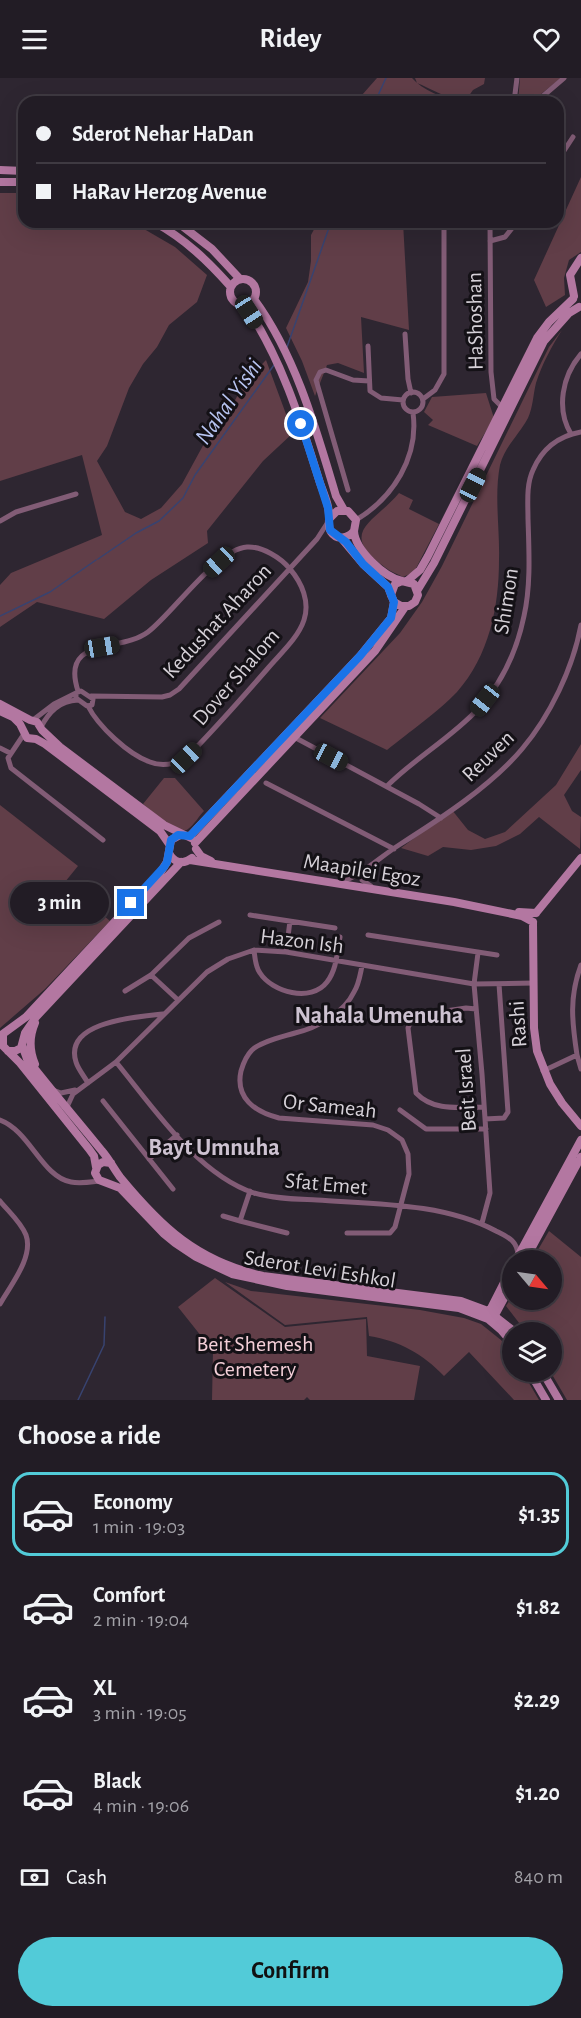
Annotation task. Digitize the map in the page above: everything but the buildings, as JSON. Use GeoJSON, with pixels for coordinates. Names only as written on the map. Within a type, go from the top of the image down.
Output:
{"type":"FeatureCollection","features":[{"type":"Feature","properties":{"kind":"main road"},"geometry":{"type":"LineString","coordinates":[[0,170],[18,171]]}},
{"type":"Feature","properties":{"kind":"main road"},"geometry":{"type":"LineString","coordinates":[[0,182],[18,182]]}},
{"type":"Feature","properties":{"kind":"main road"},"geometry":{"type":"LineString","coordinates":[[164,228],[181,238],[203,257],[231,287]]}},
{"type":"Feature","properties":{"kind":"main road"},"geometry":{"type":"LineString","coordinates":[[185,228],[212,249],[240,279],[248,280],[254,286],[254,299],[276,332],[294,372],[336,496],[344,510]]}},
{"type":"Feature","properties":{"kind":"main road"},"geometry":{"type":"LineString","coordinates":[[191,841],[360,656],[391,618],[395,584],[405,581],[420,570],[544,341],[569,313],[580,307],[575,304],[577,294],[570,280],[573,268],[581,258]]}},
{"type":"Feature","properties":{"kind":"main road"},"geometry":{"type":"LineString","coordinates":[[240,279],[231,287],[229,293],[232,300],[237,304],[245,305],[254,299]]}},
{"type":"Feature","properties":{"kind":"main road"},"geometry":{"type":"LineString","coordinates":[[191,841],[375,651],[405,607],[415,602],[417,591],[434,562],[537,338],[549,322],[577,294]]}},
{"type":"Feature","properties":{"kind":"main road"},"geometry":{"type":"LineString","coordinates":[[245,305],[268,342],[286,382],[319,477],[333,534],[341,538],[363,564],[388,587],[392,598],[405,607]]}},
{"type":"Feature","properties":{"kind":"main road"},"geometry":{"type":"LineString","coordinates":[[329,520],[334,512],[344,510],[351,513],[356,520],[354,531],[358,546],[389,576],[414,584],[417,591]]}},
{"type":"Feature","properties":{"kind":"main road"},"geometry":{"type":"LineString","coordinates":[[341,538],[347,537],[354,531]]}},
{"type":"Feature","properties":{"kind":"main road","name":"Maapilei Egoz"},"geometry":{"type":"LineString","coordinates":[[0,704],[37,722],[60,747],[164,825],[191,841],[201,856],[208,860],[371,886],[532,917]]}},
{"type":"Feature","properties":{"kind":"main road"},"geometry":{"type":"LineString","coordinates":[[0,711],[13,717],[28,735],[160,831],[169,844],[167,862],[159,873],[26,1017],[1,1036],[4,1050],[94,1156],[96,1176],[103,1181],[112,1178],[113,1167],[103,1161],[96,1169]]}},
{"type":"Feature","properties":{"kind":"main road"},"geometry":{"type":"LineString","coordinates":[[28,735],[25,724],[31,720]]}},
{"type":"Feature","properties":{"kind":"main road"},"geometry":{"type":"LineString","coordinates":[[28,735],[42,729]]}},
{"type":"Feature","properties":{"kind":"main road"},"geometry":{"type":"LineString","coordinates":[[169,844],[174,837],[191,841]]}},
{"type":"Feature","properties":{"kind":"main road"},"geometry":{"type":"LineString","coordinates":[[4,1050],[18,1050],[28,1028],[40,1012],[185,861],[194,855],[191,841]]}},
{"type":"Feature","properties":{"kind":"main road"},"geometry":{"type":"LineString","coordinates":[[169,853],[174,859],[185,861]]}},
{"type":"Feature","properties":{"kind":"main road"},"geometry":{"type":"LineString","coordinates":[[532,917],[581,858]]}},
{"type":"Feature","properties":{"kind":"main road","name":"Maapilei Egoz"},"geometry":{"type":"LineString","coordinates":[[185,861],[454,902],[532,917]]}},
{"type":"Feature","properties":{"kind":"main road","name":"Rashi"},"geometry":{"type":"LineString","coordinates":[[532,917],[535,1041],[543,1071],[557,1096],[581,1126]]}},
{"type":"Feature","properties":{"kind":"main road"},"geometry":{"type":"LineString","coordinates":[[39,1073],[30,1047],[33,1028],[40,1012]]}},
{"type":"Feature","properties":{"kind":"main road"},"geometry":{"type":"LineString","coordinates":[[11,1029],[18,1030],[23,1042]]}},
{"type":"Feature","properties":{"kind":"main road","name":"Sderot Levi Eshkol"},"geometry":{"type":"LineString","coordinates":[[23,1042],[27,1059],[113,1167],[179,1239],[199,1252],[233,1268],[289,1281],[445,1298],[472,1304],[502,1323]]}},
{"type":"Feature","properties":{"kind":"main road","name":"Rashi"},"geometry":{"type":"LineString","coordinates":[[572,1113],[581,1118]]}},
{"type":"Feature","properties":{"kind":"main road"},"geometry":{"type":"LineString","coordinates":[[523,1250],[581,1140]]}},
{"type":"Feature","properties":{"kind":"main road"},"geometry":{"type":"LineString","coordinates":[[524,1250],[581,1157]]}},
{"type":"Feature","properties":{"kind":"main road","name":"Sderot Levi Eshkol"},"geometry":{"type":"LineString","coordinates":[[103,1181],[120,1188],[175,1243],[196,1257],[232,1274],[287,1286],[459,1308],[490,1315],[502,1331]]}},
{"type":"Feature","properties":{"kind":"main road"},"geometry":{"type":"LineString","coordinates":[[490,1315],[502,1289]]}},
{"type":"Feature","properties":{"kind":"main road"},"geometry":{"type":"LineString","coordinates":[[490,1315],[502,1298]]}},
{"type":"Feature","properties":{"kind":"main road"},"geometry":{"type":"LineString","coordinates":[[536,1382],[546,1400]]}},
{"type":"Feature","properties":{"kind":"main road"},"geometry":{"type":"LineString","coordinates":[[548,1382],[559,1400]]}},
{"type":"Feature","properties":{"kind":"street"},"geometry":{"type":"LineString","coordinates":[[515,96],[517,78]]}},
{"type":"Feature","properties":{"kind":"street"},"geometry":{"type":"LineString","coordinates":[[543,96],[564,78]]}},
{"type":"Feature","properties":{"kind":"street"},"geometry":{"type":"LineString","coordinates":[[564,151],[573,137]]}},
{"type":"Feature","properties":{"kind":"street"},"geometry":{"type":"LineString","coordinates":[[413,413],[422,408],[423,399],[435,390],[444,374],[444,228]]}},
{"type":"Feature","properties":{"kind":"street","name":"HaShoshan"},"geometry":{"type":"LineString","coordinates":[[490,228],[493,393],[496,402],[506,409]]}},
{"type":"Feature","properties":{"kind":"street"},"geometry":{"type":"LineString","coordinates":[[490,241],[505,237],[512,228]]}},
{"type":"Feature","properties":{"kind":"street"},"geometry":{"type":"LineString","coordinates":[[405,334],[411,393]]}},
{"type":"Feature","properties":{"kind":"street"},"geometry":{"type":"LineString","coordinates":[[368,346],[370,391],[375,395],[404,400]]}},
{"type":"Feature","properties":{"kind":"street"},"geometry":{"type":"LineString","coordinates":[[571,434],[564,423],[562,401],[570,371],[581,354]]}},
{"type":"Feature","properties":{"kind":"street"},"geometry":{"type":"LineString","coordinates":[[348,490],[316,380],[320,372],[326,370],[353,380],[369,381]]}},
{"type":"Feature","properties":{"kind":"street"},"geometry":{"type":"LineString","coordinates":[[413,413],[406,409],[404,400],[406,395],[417,393],[423,399]]}},
{"type":"Feature","properties":{"kind":"street"},"geometry":{"type":"LineString","coordinates":[[356,520],[380,503],[397,480],[413,441],[415,428],[413,413]]}},
{"type":"Feature","properties":{"kind":"street","name":"Shimon"},"geometry":{"type":"LineString","coordinates":[[387,786],[478,709],[507,667],[525,615],[529,568],[528,486],[532,470],[541,455],[552,444],[571,434],[581,432]]}},
{"type":"Feature","properties":{"kind":"street"},"geometry":{"type":"LineString","coordinates":[[0,521],[16,512],[76,494]]}},
{"type":"Feature","properties":{"kind":"street","name":"Kedushat Aharon"},"geometry":{"type":"LineString","coordinates":[[91,696],[170,695],[179,689],[317,539],[329,520]]}},
{"type":"Feature","properties":{"kind":"street","name":"Kedushat Aharon"},"geometry":{"type":"LineString","coordinates":[[317,539],[333,534]]}},
{"type":"Feature","properties":{"kind":"street"},"geometry":{"type":"LineString","coordinates":[[31,720],[77,692],[81,691],[91,696],[94,702],[88,706],[75,697],[77,692],[75,665],[86,652],[133,641],[148,632],[230,553],[248,547],[260,549],[290,568]]}},
{"type":"Feature","properties":{"kind":"street","name":"Dover Shalom"},"geometry":{"type":"LineString","coordinates":[[88,706],[95,719],[110,735],[142,759],[151,763],[175,764],[186,758],[239,701],[299,630],[304,620],[306,600],[304,591],[290,568]]}},
{"type":"Feature","properties":{"kind":"street","name":"Reuven"},"geometry":{"type":"LineString","coordinates":[[340,882],[366,868],[441,818],[506,767],[523,749],[540,725],[555,696],[569,664],[581,625]]}},
{"type":"Feature","properties":{"kind":"street"},"geometry":{"type":"LineString","coordinates":[[42,729],[48,715],[57,707],[78,700]]}},
{"type":"Feature","properties":{"kind":"street"},"geometry":{"type":"LineString","coordinates":[[28,735],[10,753],[8,762],[14,771],[103,840]]}},
{"type":"Feature","properties":{"kind":"street"},"geometry":{"type":"LineString","coordinates":[[294,737],[387,786],[441,818]]}},
{"type":"Feature","properties":{"kind":"street"},"geometry":{"type":"LineString","coordinates":[[0,748],[10,753]]}},
{"type":"Feature","properties":{"kind":"street"},"geometry":{"type":"LineString","coordinates":[[266,783],[394,849]]}},
{"type":"Feature","properties":{"kind":"street"},"geometry":{"type":"LineString","coordinates":[[366,868],[362,877],[364,882],[371,886]]}},
{"type":"Feature","properties":{"kind":"street"},"geometry":{"type":"LineString","coordinates":[[250,915],[335,928]]}},
{"type":"Feature","properties":{"kind":"street"},"geometry":{"type":"LineString","coordinates":[[286,952],[290,921]]}},
{"type":"Feature","properties":{"kind":"street"},"geometry":{"type":"LineString","coordinates":[[125,991],[151,975],[189,938],[219,922]]}},
{"type":"Feature","properties":{"kind":"street"},"geometry":{"type":"LineString","coordinates":[[368,935],[497,955]]}},
{"type":"Feature","properties":{"kind":"street"},"geometry":{"type":"LineString","coordinates":[[254,950],[260,973],[281,989],[291,992],[314,991],[324,985],[333,972],[340,937]]}},
{"type":"Feature","properties":{"kind":"street","name":"Hazon Ish"},"geometry":{"type":"LineString","coordinates":[[67,1107],[70,1096],[116,1062],[216,965],[254,950],[286,952],[474,984],[534,983]]}},
{"type":"Feature","properties":{"kind":"street","name":"Beit Israel"},"geometry":{"type":"LineString","coordinates":[[478,953],[474,984],[490,1193],[482,1223]]}},
{"type":"Feature","properties":{"kind":"street"},"geometry":{"type":"LineString","coordinates":[[581,965],[573,987],[572,1018],[581,1069]]}},
{"type":"Feature","properties":{"kind":"street","name":"Or Sameah"},"geometry":{"type":"LineString","coordinates":[[347,1233],[390,1233],[395,1227],[409,1174],[405,1146],[395,1134],[382,1127],[279,1118],[268,1115],[247,1101],[242,1094],[239,1080],[243,1065],[252,1050],[281,1037],[319,1025],[347,1003],[354,992],[363,966]]}},
{"type":"Feature","properties":{"kind":"street"},"geometry":{"type":"LineString","coordinates":[[151,975],[178,1000]]}},
{"type":"Feature","properties":{"kind":"street"},"geometry":{"type":"LineString","coordinates":[[485,1119],[504,1118],[508,1112],[499,984]]}},
{"type":"Feature","properties":{"kind":"street"},"geometry":{"type":"LineString","coordinates":[[476,1009],[466,1008],[415,1016],[408,1028],[416,1093],[442,1107],[484,1107]]}},
{"type":"Feature","properties":{"kind":"street"},"geometry":{"type":"LineString","coordinates":[[88,1083],[76,1063],[74,1051],[85,1033],[114,1021],[163,1014]]}},
{"type":"Feature","properties":{"kind":"street"},"geometry":{"type":"LineString","coordinates":[[543,1071],[577,1055]]}},
{"type":"Feature","properties":{"kind":"street","name":"Sfat Emet"},"geometry":{"type":"LineString","coordinates":[[116,1062],[195,1155],[227,1180],[250,1191],[290,1199],[401,1206],[482,1223],[510,1238]]}},
{"type":"Feature","properties":{"kind":"street","name":"Hazon Ish"},"geometry":{"type":"LineString","coordinates":[[53,1090],[64,1093],[80,1088]]}},
{"type":"Feature","properties":{"kind":"street"},"geometry":{"type":"LineString","coordinates":[[103,1101],[173,1189]]}},
{"type":"Feature","properties":{"kind":"street"},"geometry":{"type":"LineString","coordinates":[[400,1110],[426,1129],[486,1129]]}},
{"type":"Feature","properties":{"kind":"street"},"geometry":{"type":"LineString","coordinates":[[0,1120],[21,1134],[56,1175],[68,1182],[103,1181]]}},
{"type":"Feature","properties":{"kind":"street"},"geometry":{"type":"LineString","coordinates":[[149,1160],[177,1135]]}},
{"type":"Feature","properties":{"kind":"street"},"geometry":{"type":"LineString","coordinates":[[80,1183],[90,1178],[96,1169]]}},
{"type":"Feature","properties":{"kind":"street"},"geometry":{"type":"LineString","coordinates":[[240,1221],[250,1191]]}},
{"type":"Feature","properties":{"kind":"street"},"geometry":{"type":"LineString","coordinates":[[0,1200],[23,1230],[27,1244],[22,1264],[0,1304]]}},
{"type":"Feature","properties":{"kind":"street"},"geometry":{"type":"LineString","coordinates":[[223,1216],[287,1233]]}},
{"type":"Feature","properties":{"kind":"street"},"geometry":{"type":"LineString","coordinates":[[510,1238],[529,1235]]}},
{"type":"Feature","properties":{"kind":"street"},"geometry":{"type":"LineString","coordinates":[[510,1238],[518,1250]]}},
{"type":"Feature","properties":{"kind":"green space"},"geometry":{"type":"Polygon","coordinates":[[[377,78],[412,78],[421,86],[441,96],[362,96],[377,78]]]}},
{"type":"Feature","properties":{"kind":"green space"},"geometry":{"type":"Polygon","coordinates":[[[415,78],[485,78],[484,84],[473,90],[469,96],[446,96],[417,83],[415,78]]]}},
{"type":"Feature","properties":{"kind":"green space"},"geometry":{"type":"Polygon","coordinates":[[[520,78],[561,78],[538,96],[518,96],[520,78]]]}},
{"type":"Feature","properties":{"kind":"green space"},"geometry":{"type":"Polygon","coordinates":[[[581,177],[581,252],[569,260],[564,278],[565,295],[546,307],[534,280],[558,228],[564,228],[564,214],[581,177]]]}},
{"type":"Feature","properties":{"kind":"green space"},"geometry":{"type":"Polygon","coordinates":[[[0,193],[18,193],[18,228],[142,228],[175,247],[207,275],[197,302],[169,325],[157,347],[143,364],[129,388],[107,446],[97,461],[125,512],[141,519],[161,508],[182,484],[212,429],[234,402],[245,382],[266,360],[293,433],[263,461],[207,531],[208,543],[151,580],[104,619],[37,602],[0,627],[0,585],[11,573],[102,535],[82,455],[0,481],[0,193]]]}},
{"type":"Feature","properties":{"kind":"green space"},"geometry":{"type":"Polygon","coordinates":[[[315,228],[403,228],[409,330],[361,317],[364,373],[338,363],[327,365],[315,396],[286,328],[308,282],[311,235],[315,228]]]}},
{"type":"Feature","properties":{"kind":"green space"},"geometry":{"type":"Polygon","coordinates":[[[562,330],[538,376],[528,418],[505,452],[500,465],[497,489],[499,578],[497,595],[490,630],[477,663],[468,678],[441,707],[387,750],[320,718],[400,633],[422,602],[442,566],[549,347],[562,330]]]}},
{"type":"Feature","properties":{"kind":"green space"},"geometry":{"type":"Polygon","coordinates":[[[486,393],[494,418],[477,446],[428,425],[433,420],[424,412],[432,397],[486,393]]]}},
{"type":"Feature","properties":{"kind":"green space"},"geometry":{"type":"Polygon","coordinates":[[[399,493],[413,500],[409,509],[439,524],[414,572],[403,577],[371,556],[363,545],[362,536],[364,528],[399,493]]]}},
{"type":"Feature","properties":{"kind":"green space"},"geometry":{"type":"Polygon","coordinates":[[[581,744],[581,770],[564,795],[572,811],[581,817],[580,849],[539,817],[520,834],[496,846],[471,850],[443,847],[428,856],[401,848],[452,810],[468,830],[485,839],[505,832],[556,785],[581,744]]]}},
{"type":"Feature","properties":{"kind":"green space"},"geometry":{"type":"Polygon","coordinates":[[[164,778],[175,778],[204,811],[184,831],[172,826],[143,804],[164,778]]]}},
{"type":"Feature","properties":{"kind":"green space"},"geometry":{"type":"Polygon","coordinates":[[[0,805],[78,866],[65,882],[110,921],[45,989],[0,1028],[0,805]]]}},
{"type":"Feature","properties":{"kind":"green space"},"geometry":{"type":"Polygon","coordinates":[[[549,1231],[581,1257],[581,1400],[567,1400],[556,1382],[562,1382],[562,1322],[518,1322],[509,1310],[562,1310],[562,1250],[538,1250],[549,1231]]]}},
{"type":"Feature","properties":{"kind":"green space","name":"Beit Shemesh Cemetery"},"geometry":{"type":"Polygon","coordinates":[[[215,1278],[285,1327],[366,1319],[367,1356],[420,1366],[414,1400],[310,1400],[307,1397],[304,1400],[212,1400],[213,1351],[178,1307],[215,1278]]]}},
{"type":"Feature","properties":{"kind":"green space"},"geometry":{"type":"Polygon","coordinates":[[[225,1282],[251,1291],[420,1310],[464,1318],[481,1324],[502,1341],[502,1382],[528,1382],[539,1400],[514,1400],[469,1352],[444,1376],[428,1361],[401,1345],[369,1336],[367,1317],[285,1325],[225,1282]]]}},
{"type":"Feature","properties":{"kind":"waterway","name":"Nahal Yishi"},"geometry":{"type":"LineString","coordinates":[[378,96],[386,78]]}},
{"type":"Feature","properties":{"kind":"waterway","name":"Nahal Yishi"},"geometry":{"type":"LineString","coordinates":[[287,347],[329,228]]}},
{"type":"Feature","properties":{"kind":"waterway","name":"Nahal Yishi"},"geometry":{"type":"LineString","coordinates":[[98,559],[136,533],[159,521],[183,498],[195,475],[274,365]]}},
{"type":"Feature","properties":{"kind":"waterway","name":"Nahal Yishi"},"geometry":{"type":"LineString","coordinates":[[0,616],[50,592],[96,560]]}},
{"type":"Feature","properties":{"kind":"waterway"},"geometry":{"type":"LineString","coordinates":[[78,1400],[104,1345],[105,1317]]}},
{"type":"Feature","properties":{"kind":"district","name":"Nahala Umenuha"},"geometry":{"type":"Point","coordinates":[379,1016]}},
{"type":"Feature","properties":{"kind":"district","name":"Bayt Umnuha"},"geometry":{"type":"Point","coordinates":[214,1148]}},
{"type":"Feature","properties":{"kind":"route"},"geometry":{"type":"LineString","coordinates":[[131,903],[164,867],[171,840],[182,834],[190,836],[360,656],[391,618],[394,602],[388,587],[363,564],[346,542],[335,536],[328,526],[330,518],[328,508],[301,424]]}}]}
